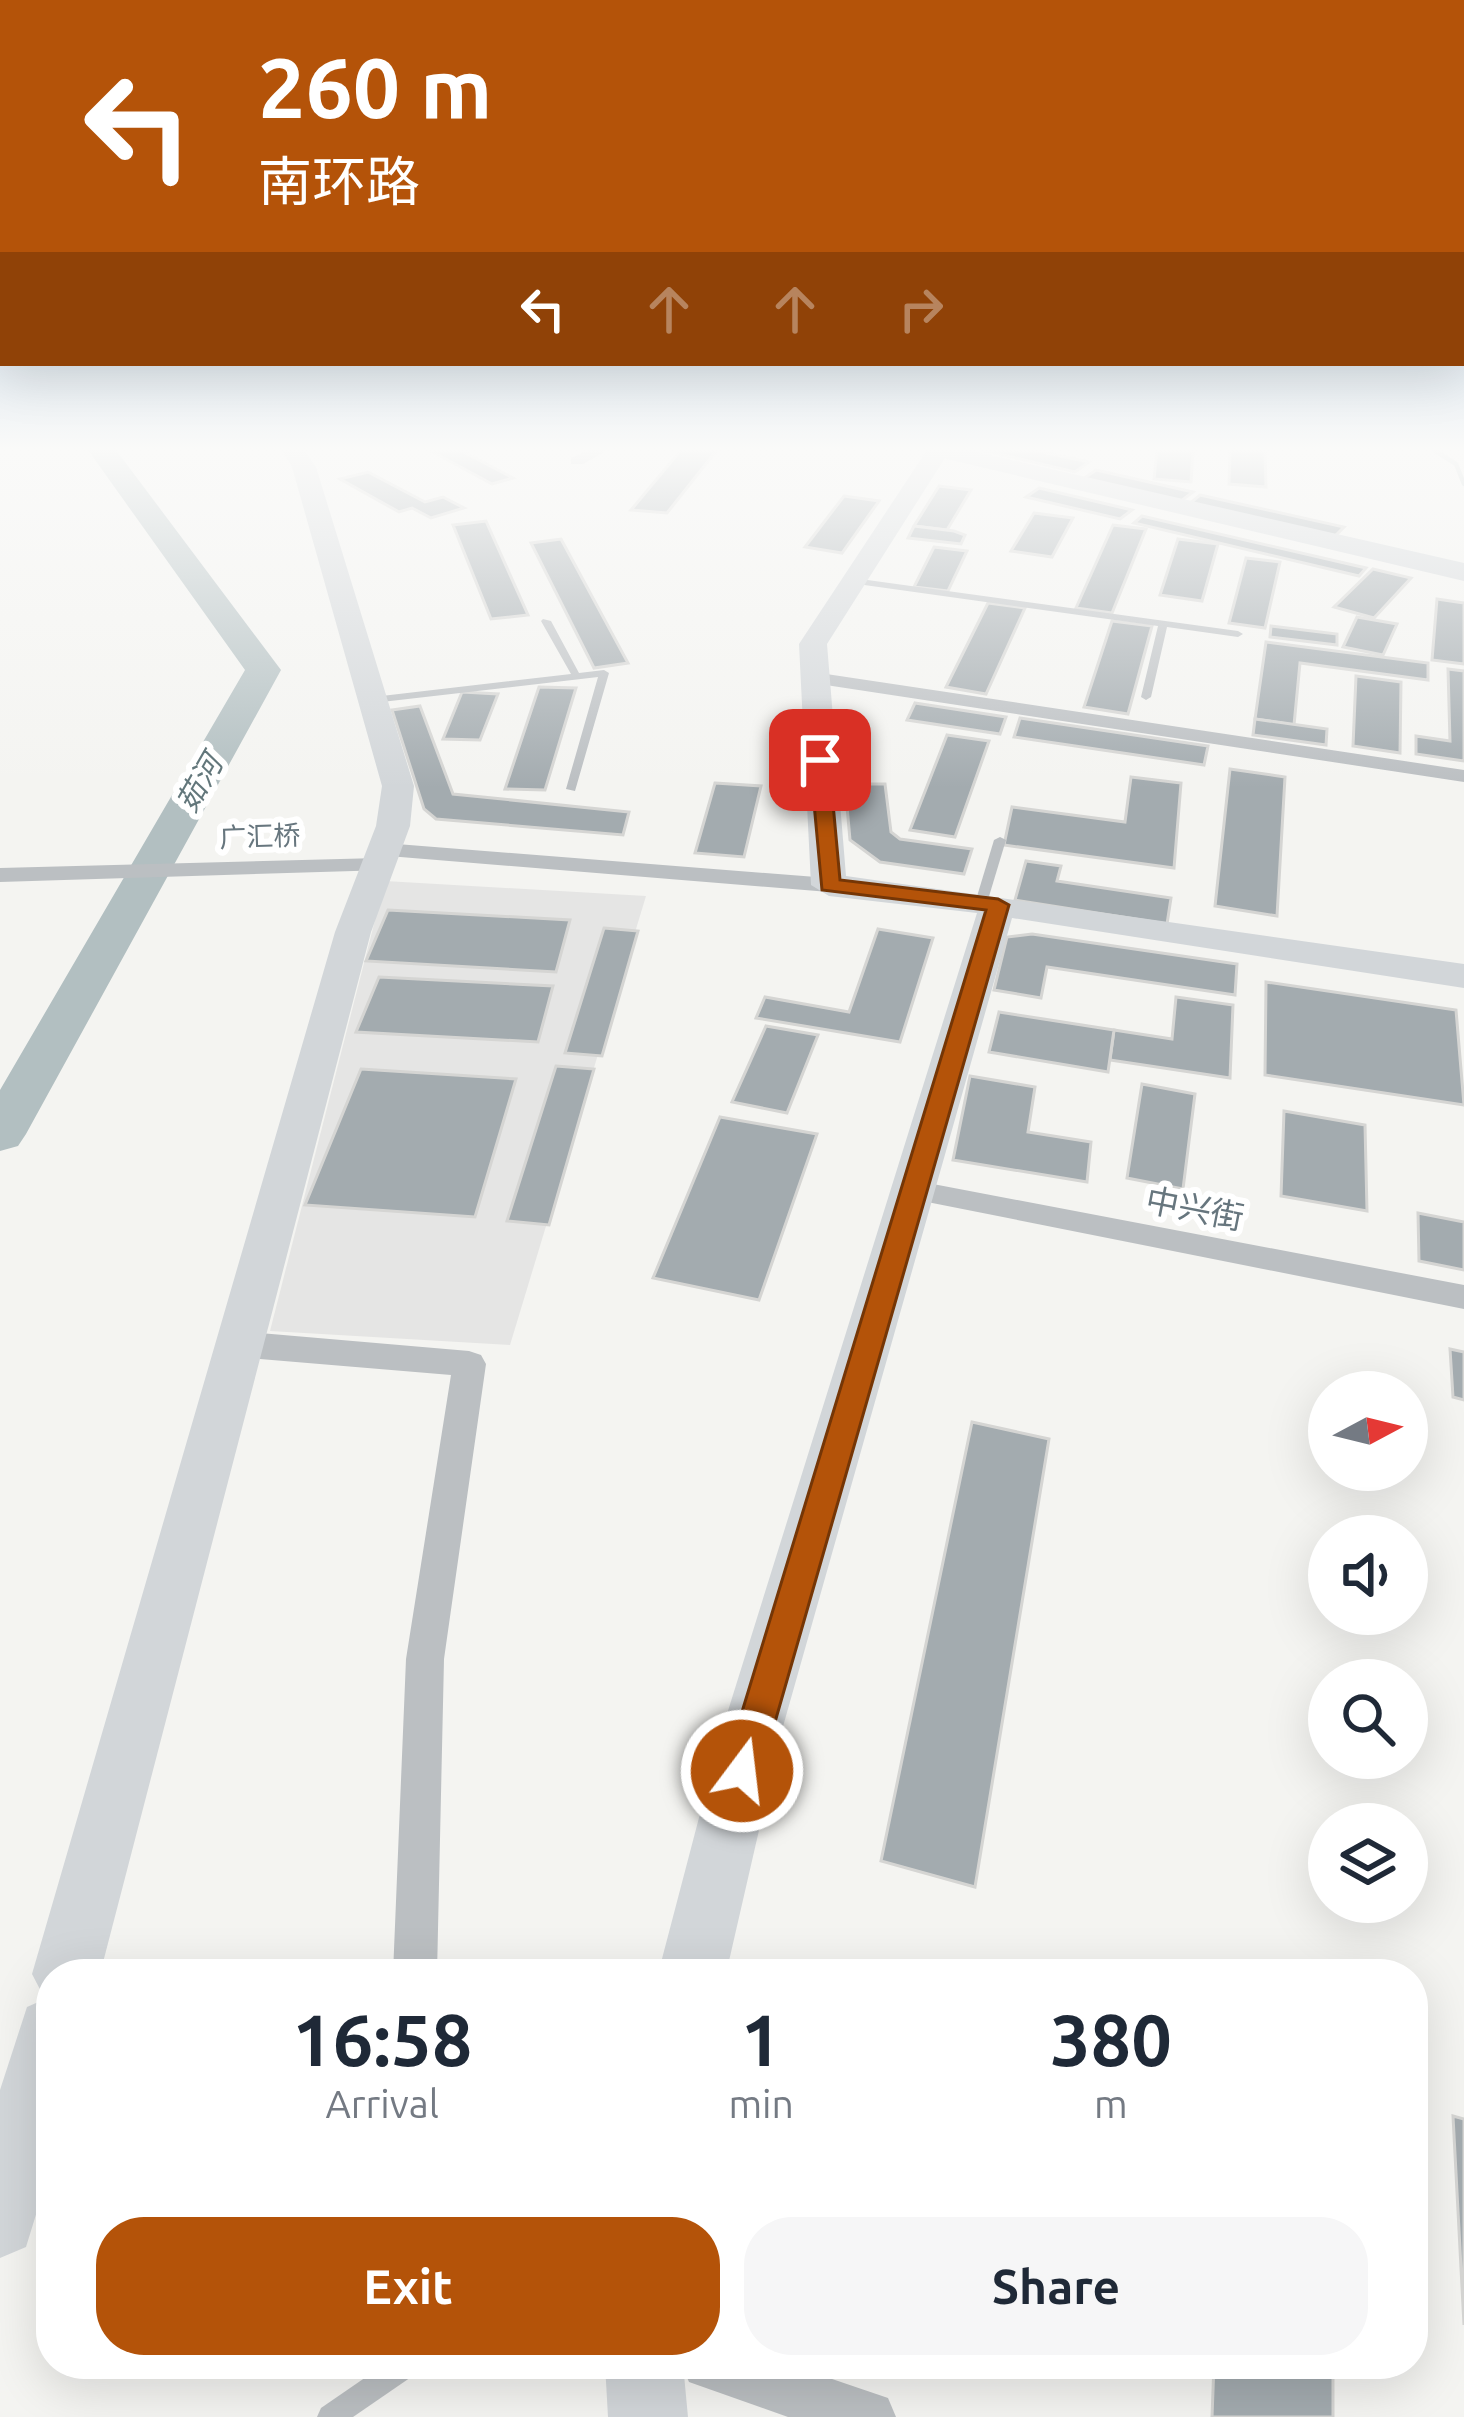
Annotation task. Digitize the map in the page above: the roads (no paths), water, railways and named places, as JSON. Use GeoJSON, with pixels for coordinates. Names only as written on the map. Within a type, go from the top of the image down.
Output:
{"type":"FeatureCollection","features":[{"type":"Feature","properties":{"kind":"main road"},"geometry":{"type":"LineString","coordinates":[[1424,563],[1464,572]]}},
{"type":"Feature","properties":{"kind":"street"},"geometry":{"type":"LineString","coordinates":[[70,1959],[370,859],[398,786],[332,563]]}},
{"type":"Feature","properties":{"kind":"street"},"geometry":{"type":"LineString","coordinates":[[865,563],[813,644],[829,885],[990,904],[1464,976]]}},
{"type":"Feature","properties":{"kind":"street"},"geometry":{"type":"LineString","coordinates":[[813,678],[1464,776]]}},
{"type":"Feature","properties":{"kind":"street","name":"广汇桥"},"geometry":{"type":"LineString","coordinates":[[0,875],[370,859],[829,885]]}},
{"type":"Feature","properties":{"kind":"street"},"geometry":{"type":"LineString","coordinates":[[696,1959],[752,1730],[990,904]]}},
{"type":"Feature","properties":{"kind":"street","name":"中兴街"},"geometry":{"type":"LineString","coordinates":[[911,1190],[1464,1297]]}},
{"type":"Feature","properties":{"kind":"street"},"geometry":{"type":"LineString","coordinates":[[236,1344],[469,1364],[425,1659],[415,1959]]}},
{"type":"Feature","properties":{"kind":"street"},"geometry":{"type":"LineString","coordinates":[[0,2221],[36,2087]]}},
{"type":"Feature","properties":{"kind":"street"},"geometry":{"type":"LineString","coordinates":[[645,2379],[648,2417]]}},
{"type":"Feature","properties":{"kind":"street"},"geometry":{"type":"LineString","coordinates":[[752,2379],[869,2417]]}},
{"type":"Feature","properties":{"kind":"lane"},"geometry":{"type":"LineString","coordinates":[[853,581],[1238,634]]}},
{"type":"Feature","properties":{"kind":"lane"},"geometry":{"type":"LineString","coordinates":[[546,621],[575,672]]}},
{"type":"Feature","properties":{"kind":"lane"},"geometry":{"type":"LineString","coordinates":[[1146,697],[1163,624]]}},
{"type":"Feature","properties":{"kind":"lane"},"geometry":{"type":"LineString","coordinates":[[373,700],[575,672],[604,673],[571,789]]}},
{"type":"Feature","properties":{"kind":"lane"},"geometry":{"type":"LineString","coordinates":[[990,904],[1000,840]]}},
{"type":"Feature","properties":{"kind":"lane"},"geometry":{"type":"LineString","coordinates":[[330,2417],[386,2379]]}},
{"type":"Feature","properties":{"kind":"waterway","name":"茹河"},"geometry":{"type":"LineString","coordinates":[[0,1134],[263,670],[185,563]]}}]}
